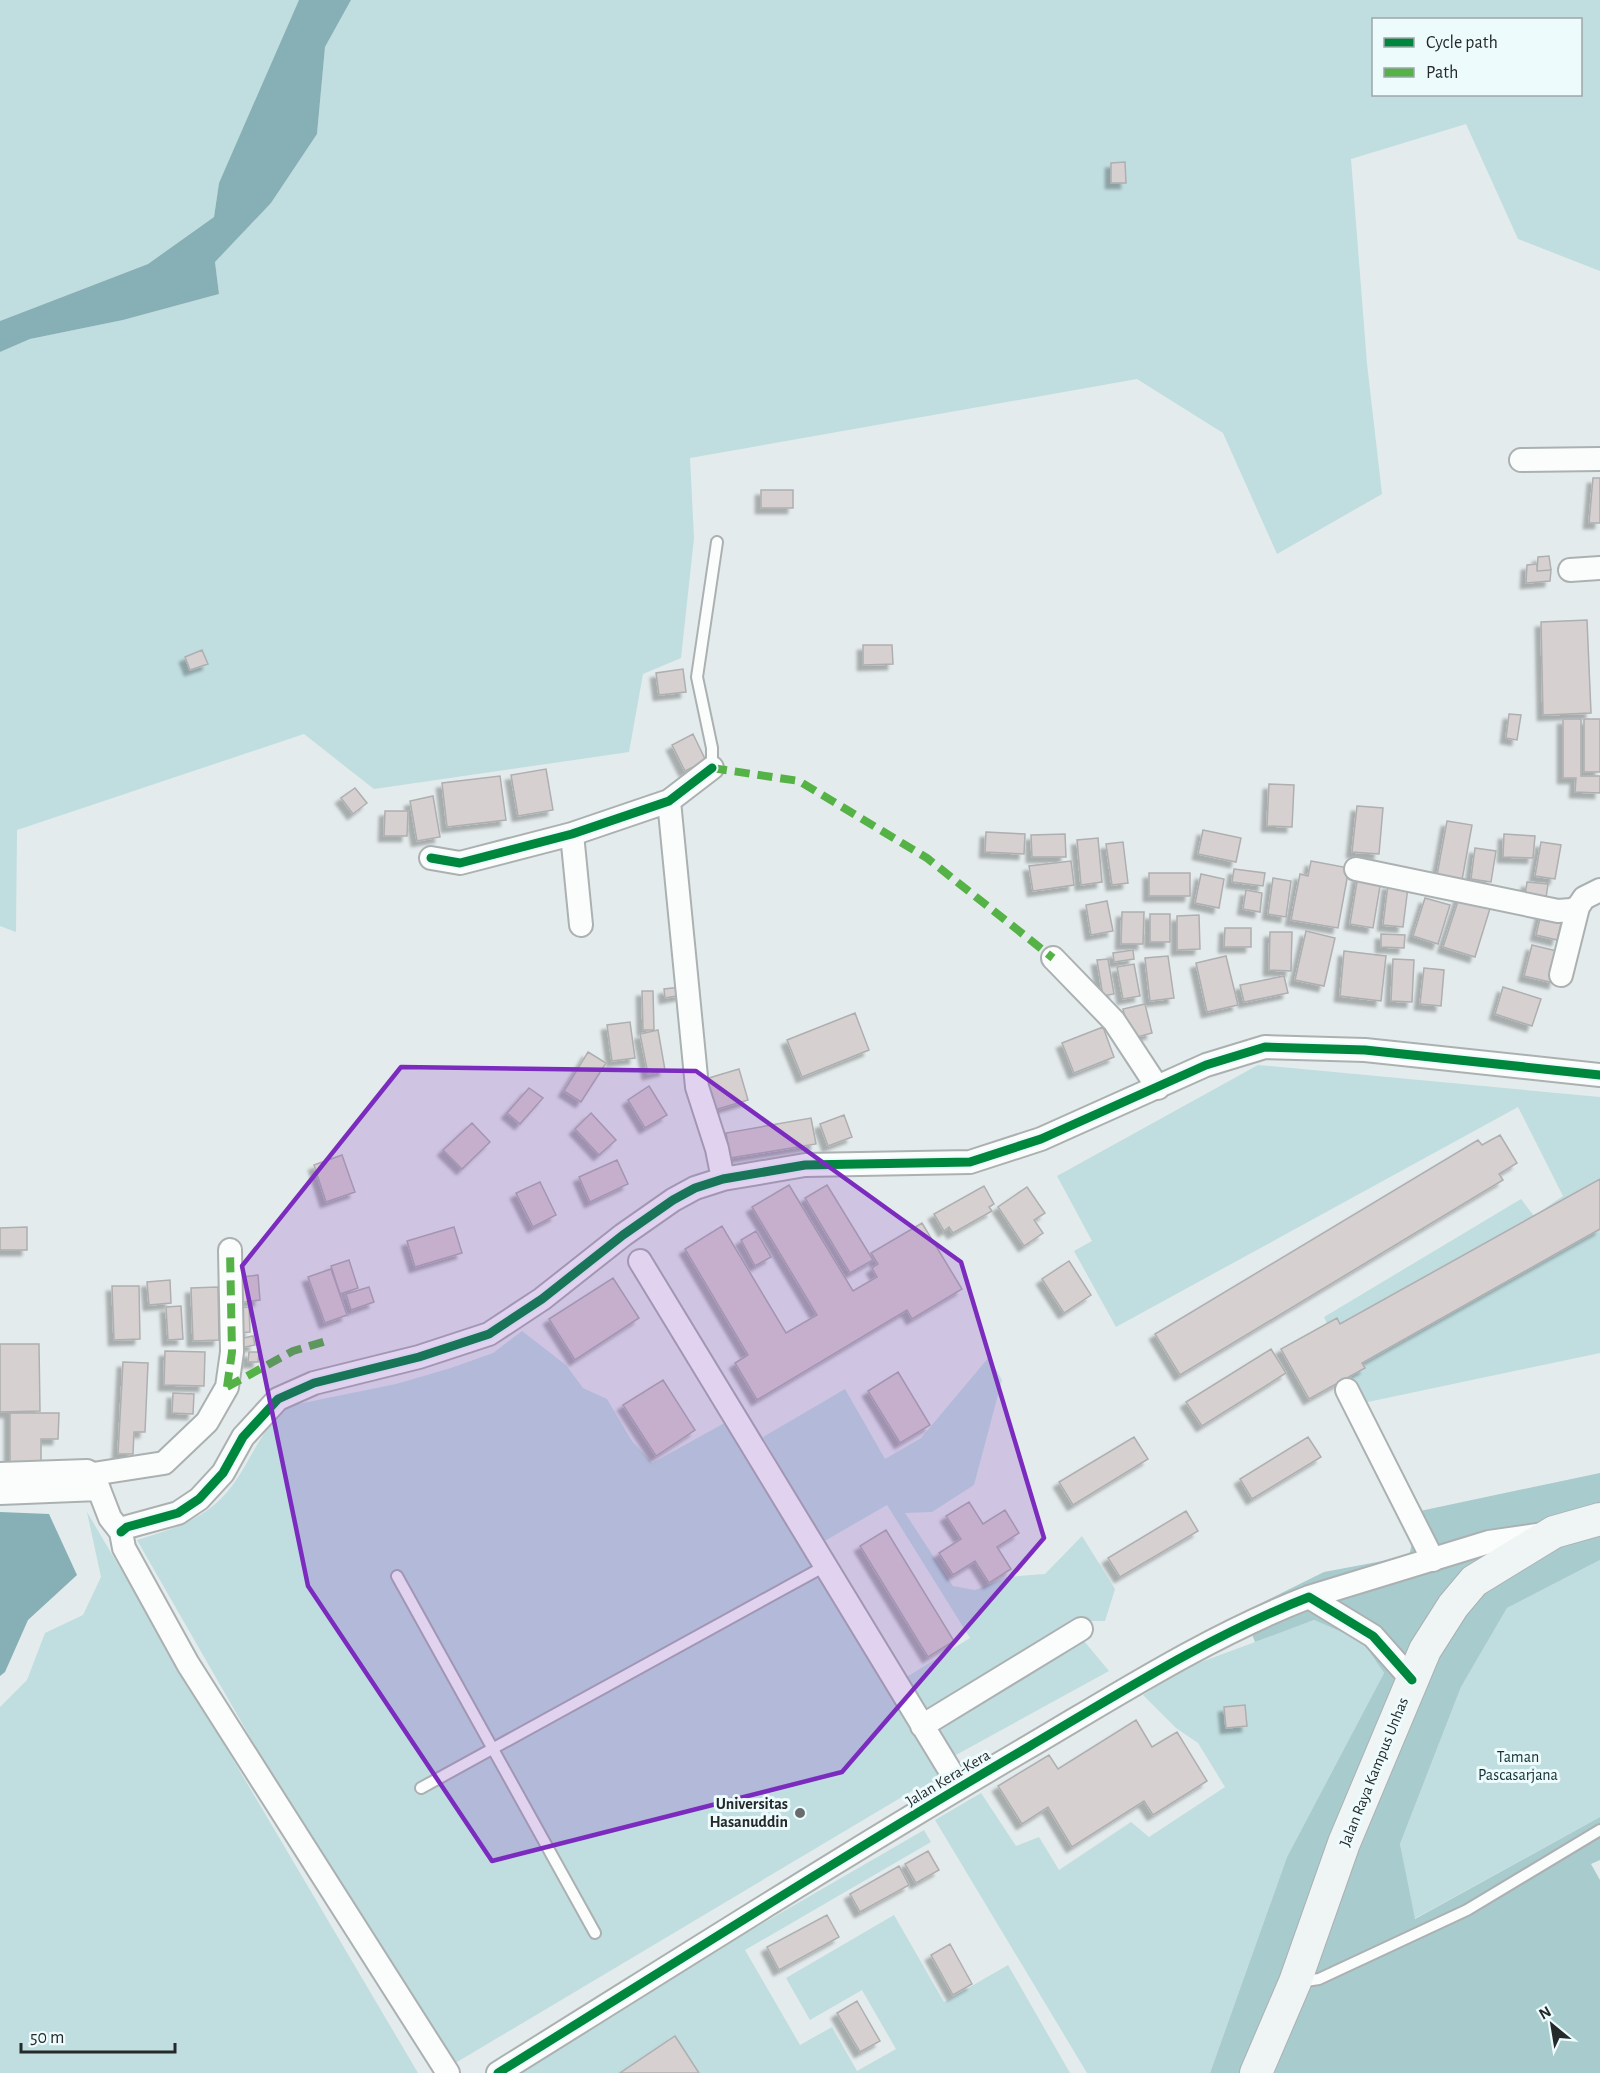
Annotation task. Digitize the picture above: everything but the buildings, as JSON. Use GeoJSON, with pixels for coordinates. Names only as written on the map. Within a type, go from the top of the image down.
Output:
{"type":"FeatureCollection","features":[{"type":"Feature","properties":{"kind":"street"},"geometry":{"type":"LineString","coordinates":[[1521,460],[1600,459]]}},
{"type":"Feature","properties":{"kind":"street"},"geometry":{"type":"LineString","coordinates":[[1570,570],[1600,568]]}},
{"type":"Feature","properties":{"kind":"street"},"geometry":{"type":"LineString","coordinates":[[431,858],[460,863],[572,834],[669,801],[712,768]]}},
{"type":"Feature","properties":{"kind":"street"},"geometry":{"type":"LineString","coordinates":[[669,801],[697,1087],[720,1165]]}},
{"type":"Feature","properties":{"kind":"street"},"geometry":{"type":"LineString","coordinates":[[572,834],[581,925]]}},
{"type":"Feature","properties":{"kind":"street"},"geometry":{"type":"LineString","coordinates":[[1356,869],[1558,911],[1578,907]]}},
{"type":"Feature","properties":{"kind":"street"},"geometry":{"type":"LineString","coordinates":[[1561,975],[1578,907],[1584,898],[1600,890]]}},
{"type":"Feature","properties":{"kind":"street"},"geometry":{"type":"LineString","coordinates":[[1053,958],[1114,1021],[1147,1072]]}},
{"type":"Feature","properties":{"kind":"street"},"geometry":{"type":"LineString","coordinates":[[106,1504],[127,1527],[178,1513],[199,1499],[223,1473],[243,1437],[278,1399],[314,1383],[419,1357],[489,1334],[542,1299],[623,1235],[673,1200],[695,1188],[720,1165],[970,1162],[1041,1139],[1147,1072],[1206,1065],[1266,1047],[1365,1050],[1600,1075]]}},
{"type":"Feature","properties":{"kind":"street"},"geometry":{"type":"LineString","coordinates":[[0,1493],[106,1504],[165,1463],[207,1422],[227,1388],[232,1352],[230,1250]]}},
{"type":"Feature","properties":{"kind":"street"},"geometry":{"type":"LineString","coordinates":[[640,1261],[960,1787]]}},
{"type":"Feature","properties":{"kind":"street"},"geometry":{"type":"LineString","coordinates":[[1347,1390],[1433,1560]]}},
{"type":"Feature","properties":{"kind":"street"},"geometry":{"type":"LineString","coordinates":[[0,1474],[87,1471],[106,1504],[124,1548],[188,1664],[448,2073]]}},
{"type":"Feature","properties":{"kind":"street","name":"Jalan Raya Kampus Unhas"},"geometry":{"type":"LineString","coordinates":[[1256,2073],[1296,1982],[1344,1843],[1425,1650],[1466,1588],[1554,1532],[1600,1519]]}},
{"type":"Feature","properties":{"kind":"street","name":"Jalan Kera-Kera"},"geometry":{"type":"LineString","coordinates":[[498,2073],[960,1787],[1132,1687],[1264,1615],[1309,1597],[1489,1542],[1554,1532]]}},
{"type":"Feature","properties":{"kind":"street"},"geometry":{"type":"LineString","coordinates":[[1309,1597],[1373,1636],[1412,1680]]}},
{"type":"Feature","properties":{"kind":"street"},"geometry":{"type":"LineString","coordinates":[[922,1725],[1081,1629]]}},
{"type":"Feature","properties":{"kind":"lane"},"geometry":{"type":"LineString","coordinates":[[712,768],[712,748],[697,677],[717,542]]}},
{"type":"Feature","properties":{"kind":"lane"},"geometry":{"type":"LineString","coordinates":[[421,1788],[825,1566]]}},
{"type":"Feature","properties":{"kind":"lane"},"geometry":{"type":"LineString","coordinates":[[397,1576],[595,1933]]}},
{"type":"Feature","properties":{"kind":"lane"},"geometry":{"type":"LineString","coordinates":[[1296,1982],[1319,1979],[1467,1910],[1600,1830]]}},
{"type":"Feature","properties":{"kind":"highlighted area"},"geometry":{"type":"Polygon","coordinates":[[[401,1067],[696,1071],[961,1262],[1044,1538],[842,1772],[492,1861],[308,1586],[242,1266],[401,1067]]]}},
{"type":"Feature","properties":{"kind":"green space"},"geometry":{"type":"Polygon","coordinates":[[[0,0],[301,0],[219,183],[214,217],[148,264],[0,321],[0,0]]]}},
{"type":"Feature","properties":{"kind":"green space"},"geometry":{"type":"Polygon","coordinates":[[[351,0],[1600,0],[1600,271],[1518,239],[1466,124],[1351,159],[1367,364],[1382,494],[1277,554],[1223,433],[1137,379],[690,458],[694,538],[681,658],[643,674],[629,752],[374,789],[304,734],[17,830],[16,932],[0,926],[0,352],[30,339],[123,320],[219,294],[215,262],[271,203],[317,134],[325,47],[351,0]]]}},
{"type":"Feature","properties":{"kind":"green space"},"geometry":{"type":"Polygon","coordinates":[[[1258,1065],[1600,1097],[1600,1353],[1363,1403],[1324,1317],[1521,1199],[1534,1216],[1563,1196],[1518,1107],[1116,1327],[1074,1251],[1092,1241],[1057,1176],[1258,1065]]]}},
{"type":"Feature","properties":{"kind":"green space"},"geometry":{"type":"Polygon","coordinates":[[[522,1331],[566,1365],[583,1388],[607,1399],[632,1441],[652,1463],[730,1420],[918,1741],[1084,1641],[1109,1671],[934,1767],[943,1784],[912,1791],[452,2065],[316,1852],[137,1540],[189,1521],[212,1507],[232,1486],[265,1432],[282,1413],[293,1405],[396,1384],[451,1368],[493,1353],[522,1331]]]}},
{"type":"Feature","properties":{"kind":"green space"},"geometry":{"type":"Polygon","coordinates":[[[989,1357],[1002,1380],[974,1485],[932,1512],[905,1513],[953,1586],[975,1590],[1007,1577],[1045,1574],[1082,1536],[1115,1589],[1105,1621],[1079,1621],[927,1714],[905,1678],[970,1638],[887,1505],[823,1542],[763,1437],[845,1389],[885,1459],[921,1438],[989,1357]]]}},
{"type":"Feature","properties":{"kind":"green space"},"geometry":{"type":"Polygon","coordinates":[[[87,1512],[418,2073],[0,2073],[0,1707],[27,1680],[45,1633],[83,1615],[101,1577],[87,1512]]]}},
{"type":"Feature","properties":{"kind":"green space","name":"Taman Pascasarjana"},"geometry":{"type":"Polygon","coordinates":[[[1600,1560],[1600,1817],[1414,1919],[1400,1844],[1461,1687],[1507,1608],[1600,1560]]]}},
{"type":"Feature","properties":{"kind":"green space"},"geometry":{"type":"Polygon","coordinates":[[[1314,1620],[1362,1641],[1384,1673],[1287,1857],[1210,2073],[1087,2073],[935,1820],[981,1793],[1016,1846],[1039,1837],[1059,1870],[1131,1822],[1149,1837],[1225,1787],[1198,1743],[1176,1728],[1143,1695],[1185,1668],[1314,1620]]]}},
{"type":"Feature","properties":{"kind":"green space"},"geometry":{"type":"Polygon","coordinates":[[[924,1830],[931,1842],[745,1950],[800,2045],[832,2027],[857,2071],[896,2049],[862,1990],[810,2020],[786,1978],[894,1915],[944,2002],[1008,1965],[1070,2073],[504,2073],[924,1830]]]}},
{"type":"Feature","properties":{"kind":"shaded area"},"geometry":{"type":"Polygon","coordinates":[[[299,0],[351,0],[325,47],[317,134],[271,203],[215,262],[219,294],[123,320],[30,339],[0,352],[0,321],[148,264],[214,217],[219,183],[299,0]]]}},
{"type":"Feature","properties":{"kind":"shaded area"},"geometry":{"type":"Polygon","coordinates":[[[1600,1473],[1600,1560],[1507,1608],[1461,1687],[1400,1844],[1415,1919],[1600,1817],[1600,1860],[1591,1864],[1600,1880],[1600,2073],[1210,2073],[1287,1857],[1384,1673],[1362,1641],[1314,1620],[1255,1642],[1243,1612],[1324,1572],[1409,1556],[1420,1511],[1600,1473]]]}},
{"type":"Feature","properties":{"kind":"shaded area"},"geometry":{"type":"Polygon","coordinates":[[[0,1512],[49,1514],[77,1575],[28,1620],[5,1672],[0,1676],[0,1512]]]}},
{"type":"Feature","properties":{"kind":"marked path"},"geometry":{"type":"LineString","coordinates":[[712,768],[799,781],[927,858],[1053,958]]}},
{"type":"Feature","properties":{"kind":"marked path"},"geometry":{"type":"LineString","coordinates":[[227,1387],[232,1352],[230,1250]]}},
{"type":"Feature","properties":{"kind":"marked path"},"geometry":{"type":"LineString","coordinates":[[227,1387],[293,1351],[330,1340]]}},
{"type":"Feature","properties":{"kind":"cycle path"},"geometry":{"type":"LineString","coordinates":[[431,858],[460,863],[572,834],[669,801],[712,768]]}},
{"type":"Feature","properties":{"kind":"cycle path"},"geometry":{"type":"LineString","coordinates":[[121,1532],[127,1527],[178,1513],[199,1499],[223,1473],[243,1437],[278,1399],[314,1383],[419,1357],[489,1334],[542,1299],[623,1235],[673,1200],[695,1188],[723,1179],[805,1165],[970,1162],[1041,1139],[1206,1065],[1265,1047],[1365,1050],[1600,1075]]}},
{"type":"Feature","properties":{"kind":"cycle path"},"geometry":{"type":"LineString","coordinates":[[498,2073],[963,1786],[1166,1666],[1273,1612],[1309,1597],[1373,1636],[1412,1680]]}},
{"type":"Feature","properties":{"kind":"place","name":"Universitas Hasanuddin"},"geometry":{"type":"Point","coordinates":[800,1813]}}]}
